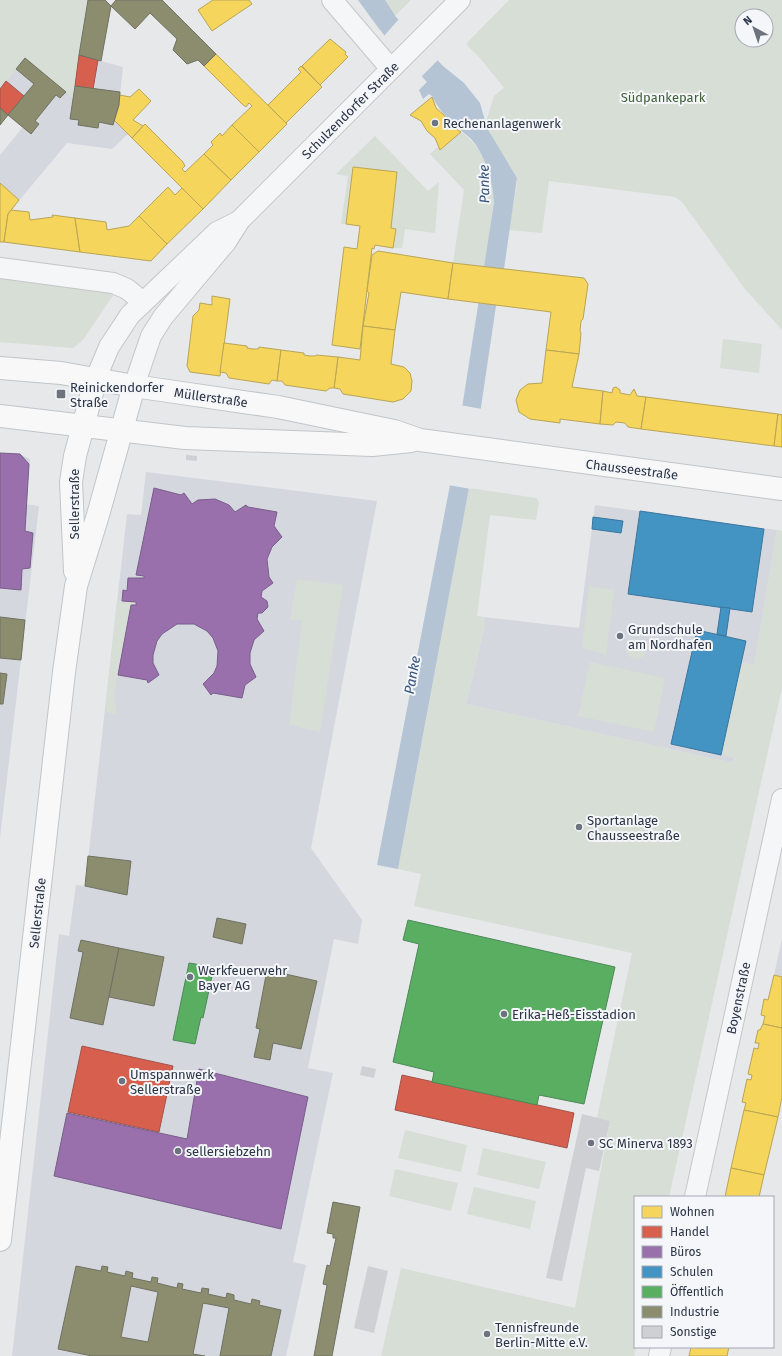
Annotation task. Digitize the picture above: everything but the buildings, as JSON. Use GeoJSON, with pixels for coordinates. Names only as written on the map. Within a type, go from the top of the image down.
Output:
{"type":"FeatureCollection","features":[{"type":"Feature","properties":{"kind":"main road","name":"Müllerstraße"},"geometry":{"type":"LineString","coordinates":[[0,368],[96,378],[134,386],[278,407],[386,430],[420,440],[467,446]]}},
{"type":"Feature","properties":{"kind":"main road","name":"Sellerstraße"},"geometry":{"type":"LineString","coordinates":[[76,586],[72,482],[75,456],[96,378]]}},
{"type":"Feature","properties":{"kind":"main road","name":"Sellerstraße"},"geometry":{"type":"LineString","coordinates":[[0,1240],[64,672],[76,586],[98,515],[134,386]]}},
{"type":"Feature","properties":{"kind":"main road","name":"Müllerstraße"},"geometry":{"type":"LineString","coordinates":[[0,416],[84,424],[185,438],[372,445],[403,443],[420,440]]}},
{"type":"Feature","properties":{"kind":"main road","name":"Chausseestraße"},"geometry":{"type":"LineString","coordinates":[[467,446],[782,489]]}},
{"type":"Feature","properties":{"kind":"street"},"geometry":{"type":"LineString","coordinates":[[332,0],[396,65]]}},
{"type":"Feature","properties":{"kind":"street","name":"Schulzendorfer Straße"},"geometry":{"type":"LineString","coordinates":[[134,386],[151,336],[163,317],[226,242],[240,220],[460,0]]}},
{"type":"Feature","properties":{"kind":"street","name":"Schulzendorfer Straße"},"geometry":{"type":"LineString","coordinates":[[96,378],[104,356],[112,341],[130,315],[217,232],[240,220]]}},
{"type":"Feature","properties":{"kind":"street"},"geometry":{"type":"LineString","coordinates":[[0,268],[113,283],[128,290],[143,302]]}},
{"type":"Feature","properties":{"kind":"street","name":"Boyenstraße"},"geometry":{"type":"LineString","coordinates":[[695,1196],[782,799]]}},
{"type":"Feature","properties":{"kind":"shaded area"},"geometry":{"type":"Polygon","coordinates":[[[79,55],[123,67],[119,105],[114,120],[128,134],[112,149],[67,143],[8,214],[4,242],[0,242],[0,155],[23,127],[0,108],[0,89],[25,58],[73,97],[79,55]]]}},
{"type":"Feature","properties":{"kind":"shaded area"},"geometry":{"type":"Polygon","coordinates":[[[0,453],[20,454],[30,459],[26,504],[39,506],[0,838],[0,453]]]}},
{"type":"Feature","properties":{"kind":"shaded area"},"geometry":{"type":"Polygon","coordinates":[[[146,472],[377,501],[311,848],[362,920],[358,944],[334,939],[308,1068],[333,1073],[293,1262],[306,1265],[286,1356],[12,1356],[59,934],[69,936],[76,885],[85,886],[127,514],[141,515],[146,472]]]}},
{"type":"Feature","properties":{"kind":"shaded area","name":"Grundschule am Nordhafen"},"geometry":{"type":"Polygon","coordinates":[[[595,505],[777,530],[744,726],[733,763],[466,704],[485,625],[483,617],[579,628],[595,505]]]}},
{"type":"Feature","properties":{"kind":"shaded area"},"geometry":{"type":"Polygon","coordinates":[[[782,939],[782,977],[774,975],[782,939]]]}},
{"type":"Feature","properties":{"kind":"green space"},"geometry":{"type":"Polygon","coordinates":[[[0,0],[88,0],[73,98],[25,58],[0,89],[0,0]]]}},
{"type":"Feature","properties":{"kind":"green space"},"geometry":{"type":"Polygon","coordinates":[[[358,0],[411,0],[380,31],[358,0]]]}},
{"type":"Feature","properties":{"kind":"green space","name":"Südpankepark"},"geometry":{"type":"Polygon","coordinates":[[[509,0],[782,0],[782,330],[745,289],[682,202],[675,197],[549,181],[542,233],[509,230],[517,178],[485,125],[494,96],[504,88],[480,58],[466,44],[509,0]]]}},
{"type":"Feature","properties":{"kind":"green space"},"geometry":{"type":"Polygon","coordinates":[[[461,132],[474,144],[484,159],[493,185],[494,202],[491,230],[484,267],[453,263],[464,190],[430,154],[439,146],[441,150],[461,132]]]}},
{"type":"Feature","properties":{"kind":"green space"},"geometry":{"type":"Polygon","coordinates":[[[375,136],[428,191],[439,182],[435,233],[405,229],[402,248],[393,248],[396,229],[391,228],[397,172],[353,167],[346,224],[341,224],[348,176],[336,174],[375,136]]]}},
{"type":"Feature","properties":{"kind":"green space"},"geometry":{"type":"Polygon","coordinates":[[[0,276],[114,292],[114,294],[83,340],[73,348],[0,342],[0,276]]]}},
{"type":"Feature","properties":{"kind":"green space"},"geometry":{"type":"Polygon","coordinates":[[[723,339],[762,344],[759,373],[720,368],[723,339]]]}},
{"type":"Feature","properties":{"kind":"green space"},"geometry":{"type":"Polygon","coordinates":[[[469,488],[536,498],[539,502],[536,520],[490,515],[477,616],[483,617],[485,625],[466,704],[733,763],[735,758],[721,755],[742,662],[754,665],[777,530],[782,531],[782,688],[669,1196],[634,1196],[634,1348],[636,1348],[634,1356],[381,1356],[401,1268],[575,1308],[610,1121],[597,1118],[632,953],[414,906],[421,874],[398,869],[469,488]]]}},
{"type":"Feature","properties":{"kind":"green space"},"geometry":{"type":"Polygon","coordinates":[[[297,579],[343,585],[320,732],[289,725],[302,621],[290,619],[297,579]]]}},
{"type":"Feature","properties":{"kind":"green space"},"geometry":{"type":"Polygon","coordinates":[[[589,586],[614,590],[606,655],[582,648],[589,586]]]}},
{"type":"Feature","properties":{"kind":"green space"},"geometry":{"type":"Polygon","coordinates":[[[117,601],[136,602],[136,605],[131,605],[114,695],[117,714],[105,712],[117,601]]]}},
{"type":"Feature","properties":{"kind":"green space"},"geometry":{"type":"Polygon","coordinates":[[[636,639],[643,642],[646,649],[643,656],[636,659],[629,656],[626,649],[629,642],[636,639]]]}},
{"type":"Feature","properties":{"kind":"green space"},"geometry":{"type":"Polygon","coordinates":[[[590,662],[665,678],[654,732],[578,716],[590,662]]]}},
{"type":"Feature","properties":{"kind":"green space"},"geometry":{"type":"Polygon","coordinates":[[[405,1130],[467,1145],[461,1172],[398,1158],[405,1130]]]}},
{"type":"Feature","properties":{"kind":"green space"},"geometry":{"type":"Polygon","coordinates":[[[483,1148],[546,1162],[539,1189],[477,1175],[483,1148]]]}},
{"type":"Feature","properties":{"kind":"green space"},"geometry":{"type":"Polygon","coordinates":[[[395,1169],[458,1183],[451,1211],[389,1196],[395,1169]]]}},
{"type":"Feature","properties":{"kind":"green space"},"geometry":{"type":"Polygon","coordinates":[[[474,1187],[536,1201],[530,1229],[467,1214],[474,1187]]]}},
{"type":"Feature","properties":{"kind":"water"},"geometry":{"type":"Polygon","coordinates":[[[358,0],[385,0],[396,17],[443,66],[464,83],[480,103],[487,128],[517,178],[469,488],[398,869],[377,865],[450,485],[494,203],[494,195],[484,159],[479,150],[469,137],[443,113],[432,96],[429,94],[423,99],[419,90],[427,82],[384,35],[358,0]]]}},
{"type":"Feature","properties":{"kind":"pier"},"geometry":{"type":"Polygon","coordinates":[[[400,18],[439,59],[420,78],[383,37],[400,18]]]}},
{"type":"Feature","properties":{"kind":"pier"},"geometry":{"type":"Polygon","coordinates":[[[460,405],[482,409],[471,489],[448,485],[460,405]]]}},
{"type":"Feature","properties":{"kind":"place","name":"Rechenanlagenwerk"},"geometry":{"type":"Point","coordinates":[435,123]}},
{"type":"Feature","properties":{"kind":"place","name":"Reinickendorfer Straße"},"geometry":{"type":"Point","coordinates":[61,394]}},
{"type":"Feature","properties":{"kind":"place","name":"Grundschule am Nordhafen"},"geometry":{"type":"Point","coordinates":[620,636]}},
{"type":"Feature","properties":{"kind":"place","name":"Sportanlage Chausseestraße"},"geometry":{"type":"Point","coordinates":[579,827]}},
{"type":"Feature","properties":{"kind":"place","name":"Werkfeuerwehr Bayer AG"},"geometry":{"type":"Point","coordinates":[190,977]}},
{"type":"Feature","properties":{"kind":"place","name":"Erika-Heß-Eisstadion"},"geometry":{"type":"Point","coordinates":[504,1014]}},
{"type":"Feature","properties":{"kind":"place","name":"Umspannwerk Sellerstraße"},"geometry":{"type":"Point","coordinates":[122,1081]}},
{"type":"Feature","properties":{"kind":"place","name":"SC Minerva 1893"},"geometry":{"type":"Point","coordinates":[591,1143]}},
{"type":"Feature","properties":{"kind":"place","name":"sellersiebzehn"},"geometry":{"type":"Point","coordinates":[178,1151]}},
{"type":"Feature","properties":{"kind":"place","name":"Tennisfreunde Berlin-Mitte e.V."},"geometry":{"type":"Point","coordinates":[487,1334]}},
{"type":"Feature","properties":{"kind":"water label","name":"Panke"},"geometry":{"type":"Point","coordinates":[484,184]}},
{"type":"Feature","properties":{"kind":"water label","name":"Panke"},"geometry":{"type":"Point","coordinates":[412,675]}}]}
